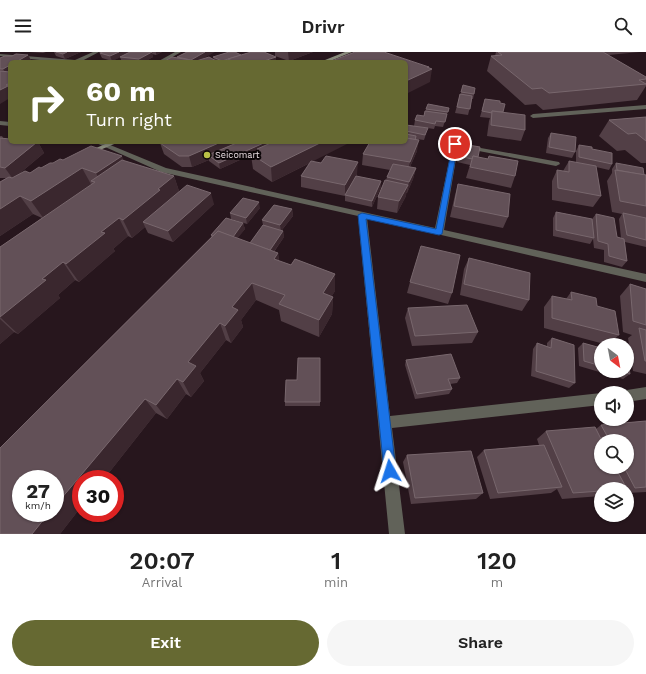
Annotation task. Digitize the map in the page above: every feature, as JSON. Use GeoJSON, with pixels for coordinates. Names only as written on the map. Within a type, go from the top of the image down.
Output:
{"type":"FeatureCollection","features":[{"type":"Feature","properties":{"kind":"main road"},"geometry":{"type":"LineString","coordinates":[[328,60],[350,52]]}},
{"type":"Feature","properties":{"kind":"main road"},"geometry":{"type":"LineString","coordinates":[[80,156],[111,144]]}},
{"type":"Feature","properties":{"kind":"street"},"geometry":{"type":"LineString","coordinates":[[80,60],[98,52]]}},
{"type":"Feature","properties":{"kind":"street"},"geometry":{"type":"LineString","coordinates":[[164,60],[179,52]]}},
{"type":"Feature","properties":{"kind":"street"},"geometry":{"type":"LineString","coordinates":[[0,55],[54,60]]}},
{"type":"Feature","properties":{"kind":"street"},"geometry":{"type":"LineString","coordinates":[[534,116],[646,107]]}},
{"type":"Feature","properties":{"kind":"street"},"geometry":{"type":"LineString","coordinates":[[102,144],[164,170],[646,278]]}},
{"type":"Feature","properties":{"kind":"street"},"geometry":{"type":"LineString","coordinates":[[439,232],[455,144],[556,164]]}},
{"type":"Feature","properties":{"kind":"street"},"geometry":{"type":"LineString","coordinates":[[362,215],[397,534]]}},
{"type":"Feature","properties":{"kind":"street"},"geometry":{"type":"LineString","coordinates":[[634,395],[646,394]]}},
{"type":"Feature","properties":{"kind":"street"},"geometry":{"type":"LineString","coordinates":[[385,423],[594,400]]}},
{"type":"Feature","properties":{"kind":"building"},"geometry":{"type":"Polygon","coordinates":[[[56,52],[67,52],[63,54],[56,52]]]}},
{"type":"Feature","properties":{"kind":"building"},"geometry":{"type":"Polygon","coordinates":[[[119,52],[110,56],[100,53],[119,52]]]}},
{"type":"Feature","properties":{"kind":"building"},"geometry":{"type":"Polygon","coordinates":[[[130,52],[152,52],[139,59],[120,57],[130,52]]]}},
{"type":"Feature","properties":{"kind":"building"},"geometry":{"type":"Polygon","coordinates":[[[187,52],[205,52],[191,60],[177,57],[187,52]]]}},
{"type":"Feature","properties":{"kind":"building"},"geometry":{"type":"Polygon","coordinates":[[[229,52],[235,52],[241,55],[225,60],[220,60],[213,57],[229,52]]]}},
{"type":"Feature","properties":{"kind":"building"},"geometry":{"type":"Polygon","coordinates":[[[251,52],[264,52],[276,57],[267,60],[228,59],[251,52]]]}},
{"type":"Feature","properties":{"kind":"building"},"geometry":{"type":"Polygon","coordinates":[[[355,52],[384,52],[408,60],[334,60],[355,52]]]}},
{"type":"Feature","properties":{"kind":"building"},"geometry":{"type":"Polygon","coordinates":[[[498,52],[603,52],[646,77],[646,79],[639,80],[646,84],[549,93],[542,88],[532,89],[491,56],[502,55],[498,52]]]}},
{"type":"Feature","properties":{"kind":"building"},"geometry":{"type":"Polygon","coordinates":[[[16,54],[28,55],[19,60],[8,60],[8,66],[0,69],[0,58],[16,54]]]}},
{"type":"Feature","properties":{"kind":"building"},"geometry":{"type":"Polygon","coordinates":[[[172,57],[190,60],[167,60],[172,57]]]}},
{"type":"Feature","properties":{"kind":"building"},"geometry":{"type":"Polygon","coordinates":[[[209,57],[214,60],[199,60],[209,57]]]}},
{"type":"Feature","properties":{"kind":"building"},"geometry":{"type":"Polygon","coordinates":[[[408,60],[432,69],[408,80],[408,60]]]}},
{"type":"Feature","properties":{"kind":"building"},"geometry":{"type":"Polygon","coordinates":[[[0,71],[8,72],[8,84],[6,85],[8,86],[0,90],[0,71]]]}},
{"type":"Feature","properties":{"kind":"building"},"geometry":{"type":"Polygon","coordinates":[[[463,85],[475,88],[474,94],[461,92],[463,85]]]}},
{"type":"Feature","properties":{"kind":"building"},"geometry":{"type":"Polygon","coordinates":[[[460,94],[472,96],[470,109],[457,107],[460,94]]]}},
{"type":"Feature","properties":{"kind":"building"},"geometry":{"type":"Polygon","coordinates":[[[485,99],[500,101],[500,103],[505,104],[503,112],[492,111],[492,113],[482,111],[485,99]]]}},
{"type":"Feature","properties":{"kind":"building"},"geometry":{"type":"Polygon","coordinates":[[[428,104],[449,108],[448,112],[426,109],[428,104]]]}},
{"type":"Feature","properties":{"kind":"building"},"geometry":{"type":"Polygon","coordinates":[[[425,111],[447,114],[445,122],[436,121],[435,124],[415,120],[417,115],[424,116],[425,111]]]}},
{"type":"Feature","properties":{"kind":"building"},"geometry":{"type":"Polygon","coordinates":[[[492,111],[525,115],[525,130],[491,125],[492,111]]]}},
{"type":"Feature","properties":{"kind":"building"},"geometry":{"type":"Polygon","coordinates":[[[646,117],[646,141],[636,133],[628,134],[609,120],[646,117]]]}},
{"type":"Feature","properties":{"kind":"building"},"geometry":{"type":"Polygon","coordinates":[[[408,125],[428,128],[425,135],[408,131],[408,125]]]}},
{"type":"Feature","properties":{"kind":"building"},"geometry":{"type":"Polygon","coordinates":[[[551,133],[576,137],[575,152],[549,147],[551,133]]]}},
{"type":"Feature","properties":{"kind":"building"},"geometry":{"type":"Polygon","coordinates":[[[408,134],[416,136],[415,140],[408,138],[408,134]]]}},
{"type":"Feature","properties":{"kind":"building"},"geometry":{"type":"Polygon","coordinates":[[[0,138],[8,139],[8,144],[35,144],[5,168],[0,167],[0,138]]]}},
{"type":"Feature","properties":{"kind":"building"},"geometry":{"type":"Polygon","coordinates":[[[408,138],[419,140],[410,162],[363,154],[369,144],[408,144],[408,138]]]}},
{"type":"Feature","properties":{"kind":"building"},"geometry":{"type":"Polygon","coordinates":[[[161,144],[216,144],[189,156],[179,156],[161,144]]]}},
{"type":"Feature","properties":{"kind":"building"},"geometry":{"type":"Polygon","coordinates":[[[234,144],[262,144],[219,163],[208,155],[234,144]]]}},
{"type":"Feature","properties":{"kind":"building"},"geometry":{"type":"Polygon","coordinates":[[[268,144],[318,144],[271,167],[251,154],[259,151],[257,149],[268,144]]]}},
{"type":"Feature","properties":{"kind":"building"},"geometry":{"type":"Polygon","coordinates":[[[463,144],[480,147],[478,157],[473,156],[472,159],[459,156],[463,144]]]}},
{"type":"Feature","properties":{"kind":"building"},"geometry":{"type":"Polygon","coordinates":[[[579,145],[612,153],[612,164],[579,157],[579,145]]]}},
{"type":"Feature","properties":{"kind":"building"},"geometry":{"type":"Polygon","coordinates":[[[91,146],[122,156],[96,173],[82,168],[31,201],[20,196],[0,209],[0,182],[25,171],[30,173],[39,167],[41,168],[60,159],[63,160],[91,146]]]}},
{"type":"Feature","properties":{"kind":"building"},"geometry":{"type":"Polygon","coordinates":[[[326,156],[358,162],[345,185],[301,176],[311,161],[321,163],[326,156]]]}},
{"type":"Feature","properties":{"kind":"building"},"geometry":{"type":"Polygon","coordinates":[[[473,156],[488,159],[489,156],[518,161],[515,176],[470,167],[473,156]]]}},
{"type":"Feature","properties":{"kind":"building"},"geometry":{"type":"Polygon","coordinates":[[[122,160],[174,176],[158,189],[160,190],[123,220],[119,218],[101,232],[105,233],[66,264],[63,262],[42,279],[46,280],[0,317],[0,247],[95,182],[91,181],[122,160]]]}},
{"type":"Feature","properties":{"kind":"building"},"geometry":{"type":"Polygon","coordinates":[[[569,161],[596,166],[601,196],[558,188],[557,170],[569,172],[569,161]]]}},
{"type":"Feature","properties":{"kind":"building"},"geometry":{"type":"Polygon","coordinates":[[[616,163],[643,168],[644,175],[617,170],[616,163]]]}},
{"type":"Feature","properties":{"kind":"building"},"geometry":{"type":"Polygon","coordinates":[[[393,164],[416,168],[409,182],[387,177],[393,164]]]}},
{"type":"Feature","properties":{"kind":"building"},"geometry":{"type":"Polygon","coordinates":[[[615,170],[646,175],[646,206],[620,201],[615,170]]]}},
{"type":"Feature","properties":{"kind":"building"},"geometry":{"type":"Polygon","coordinates":[[[356,176],[381,181],[372,201],[345,195],[356,176]]]}},
{"type":"Feature","properties":{"kind":"building"},"geometry":{"type":"Polygon","coordinates":[[[385,180],[408,185],[399,201],[378,197],[385,180]]]}},
{"type":"Feature","properties":{"kind":"building"},"geometry":{"type":"Polygon","coordinates":[[[458,184],[510,194],[508,217],[454,206],[458,184]]]}},
{"type":"Feature","properties":{"kind":"building"},"geometry":{"type":"Polygon","coordinates":[[[187,185],[211,193],[168,231],[143,222],[187,185]]]}},
{"type":"Feature","properties":{"kind":"building"},"geometry":{"type":"Polygon","coordinates":[[[243,198],[259,202],[246,218],[230,213],[243,198]]]}},
{"type":"Feature","properties":{"kind":"building"},"geometry":{"type":"Polygon","coordinates":[[[274,205],[292,209],[280,225],[262,220],[274,205]]]}},
{"type":"Feature","properties":{"kind":"building"},"geometry":{"type":"Polygon","coordinates":[[[556,212],[592,219],[594,238],[556,230],[556,212]]]}},
{"type":"Feature","properties":{"kind":"building"},"geometry":{"type":"Polygon","coordinates":[[[623,213],[646,218],[646,240],[627,235],[623,213]]]}},
{"type":"Feature","properties":{"kind":"building"},"geometry":{"type":"Polygon","coordinates":[[[596,214],[614,218],[617,237],[624,239],[627,261],[609,256],[608,244],[598,241],[596,214]]]}},
{"type":"Feature","properties":{"kind":"building"},"geometry":{"type":"Polygon","coordinates":[[[226,218],[243,223],[233,237],[218,231],[213,236],[211,235],[226,218]]]}},
{"type":"Feature","properties":{"kind":"building"},"geometry":{"type":"Polygon","coordinates":[[[263,225],[283,231],[270,250],[250,243],[263,225]]]}},
{"type":"Feature","properties":{"kind":"building"},"geometry":{"type":"Polygon","coordinates":[[[218,231],[278,253],[274,259],[291,265],[295,259],[335,274],[323,293],[333,297],[319,320],[279,304],[285,295],[252,283],[232,307],[238,310],[225,326],[220,323],[188,362],[196,366],[183,382],[177,379],[156,405],[145,399],[85,470],[72,470],[72,486],[64,495],[64,470],[12,470],[12,522],[42,522],[32,534],[0,534],[0,448],[218,231]]]}},
{"type":"Feature","properties":{"kind":"building"},"geometry":{"type":"Polygon","coordinates":[[[421,246],[460,255],[452,293],[410,282],[421,246]]]}},
{"type":"Feature","properties":{"kind":"building"},"geometry":{"type":"Polygon","coordinates":[[[469,258],[530,273],[529,300],[464,284],[469,258]]]}},
{"type":"Feature","properties":{"kind":"building"},"geometry":{"type":"Polygon","coordinates":[[[630,284],[646,289],[646,325],[633,321],[630,284]]]}},
{"type":"Feature","properties":{"kind":"building"},"geometry":{"type":"Polygon","coordinates":[[[571,292],[596,298],[597,306],[615,311],[619,335],[552,318],[552,296],[572,300],[571,292]]]}},
{"type":"Feature","properties":{"kind":"building"},"geometry":{"type":"Polygon","coordinates":[[[467,305],[478,332],[415,336],[408,308],[467,305]]]}},
{"type":"Feature","properties":{"kind":"building"},"geometry":{"type":"Polygon","coordinates":[[[639,328],[646,330],[646,361],[645,361],[639,328]]]}},
{"type":"Feature","properties":{"kind":"building"},"geometry":{"type":"Polygon","coordinates":[[[552,338],[574,345],[575,383],[536,371],[537,343],[551,348],[552,338]]]}},
{"type":"Feature","properties":{"kind":"building"},"geometry":{"type":"Polygon","coordinates":[[[583,343],[594,346],[594,364],[584,361],[583,343]]]}},
{"type":"Feature","properties":{"kind":"building"},"geometry":{"type":"Polygon","coordinates":[[[451,354],[460,378],[448,379],[452,389],[417,394],[406,360],[451,354]]]}},
{"type":"Feature","properties":{"kind":"building"},"geometry":{"type":"Polygon","coordinates":[[[298,358],[320,358],[320,402],[285,402],[286,380],[297,380],[298,358]]]}},
{"type":"Feature","properties":{"kind":"building"},"geometry":{"type":"Polygon","coordinates":[[[646,421],[646,487],[635,488],[634,482],[632,482],[628,474],[634,474],[634,434],[606,434],[602,426],[634,426],[634,422],[646,421]]]}},
{"type":"Feature","properties":{"kind":"building"},"geometry":{"type":"Polygon","coordinates":[[[595,427],[598,434],[594,434],[594,474],[619,474],[623,482],[594,482],[594,492],[573,493],[546,431],[595,427]]]}},
{"type":"Feature","properties":{"kind":"building"},"geometry":{"type":"Polygon","coordinates":[[[544,445],[562,487],[498,493],[484,450],[544,445]]]}},
{"type":"Feature","properties":{"kind":"building"},"geometry":{"type":"Polygon","coordinates":[[[471,451],[483,493],[415,498],[407,455],[471,451]]]}},
{"type":"Feature","properties":{"kind":"place","name":"Seicomart"},"geometry":{"type":"Point","coordinates":[207,155]}},
{"type":"Feature","properties":{"kind":"route"},"geometry":{"type":"LineString","coordinates":[[390,471],[362,215],[439,232],[455,144]]}}]}
